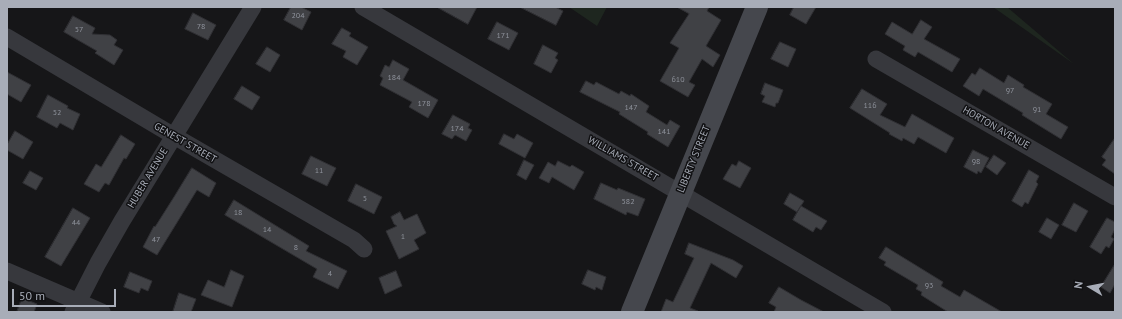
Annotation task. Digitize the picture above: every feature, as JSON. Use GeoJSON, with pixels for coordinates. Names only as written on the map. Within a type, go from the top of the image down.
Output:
{"type":"FeatureCollection","features":[{"type":"Feature","properties":{"kind":"main road","name":"LIBERTY STREET"},"geometry":{"type":"LineString","coordinates":[[632,312],[757,7]]}},
{"type":"Feature","properties":{"kind":"street","name":"HUBER AVENUE"},"geometry":{"type":"LineString","coordinates":[[75,307],[122,221],[253,7]]}},
{"type":"Feature","properties":{"kind":"street","name":"WILLIAMS STREET"},"geometry":{"type":"LineString","coordinates":[[363,7],[883,312]]}},
{"type":"Feature","properties":{"kind":"street","name":"GENEST STREET"},"geometry":{"type":"LineString","coordinates":[[7,37],[354,240],[364,249]]}},
{"type":"Feature","properties":{"kind":"street","name":"HORTON AVENUE"},"geometry":{"type":"LineString","coordinates":[[876,59],[1115,197]]}},
{"type":"Feature","properties":{"kind":"street"},"geometry":{"type":"LineString","coordinates":[[7,271],[75,307],[102,312]]}},
{"type":"Feature","properties":{"kind":"shaded area"},"geometry":{"type":"Polygon","coordinates":[[[569,7],[607,7],[597,26],[569,7]]]}},
{"type":"Feature","properties":{"kind":"shaded area"},"geometry":{"type":"Polygon","coordinates":[[[993,7],[1007,7],[1074,64],[993,7]]]}},
{"type":"Feature","properties":{"kind":"building"},"geometry":{"type":"Polygon","coordinates":[[[291,7],[301,7],[311,12],[302,30],[284,20],[291,7]]]}},
{"type":"Feature","properties":{"kind":"building"},"geometry":{"type":"Polygon","coordinates":[[[437,7],[477,7],[468,24],[437,7]]]}},
{"type":"Feature","properties":{"kind":"building"},"geometry":{"type":"Polygon","coordinates":[[[520,7],[555,7],[563,11],[556,25],[520,7]]]}},
{"type":"Feature","properties":{"kind":"building"},"geometry":{"type":"Polygon","coordinates":[[[677,7],[709,7],[707,11],[721,20],[706,46],[720,55],[713,67],[702,59],[689,82],[695,85],[688,97],[660,81],[679,48],[670,43],[689,14],[677,7]]]}},
{"type":"Feature","properties":{"kind":"building"},"geometry":{"type":"Polygon","coordinates":[[[794,7],[816,7],[806,24],[790,15],[794,7]]]}},
{"type":"Feature","properties":{"kind":"building"},"geometry":{"type":"Polygon","coordinates":[[[193,13],[216,25],[208,40],[185,29],[193,13]]]}},
{"type":"Feature","properties":{"kind":"building"},"geometry":{"type":"Polygon","coordinates":[[[73,16],[95,28],[92,34],[110,35],[117,40],[114,45],[123,50],[114,65],[95,53],[97,51],[64,32],[73,16]]]}},
{"type":"Feature","properties":{"kind":"building"},"geometry":{"type":"Polygon","coordinates":[[[921,20],[932,27],[924,39],[960,59],[952,72],[918,52],[915,57],[903,50],[905,46],[885,34],[892,22],[912,34],[921,20]]]}},
{"type":"Feature","properties":{"kind":"building"},"geometry":{"type":"Polygon","coordinates":[[[497,22],[518,33],[509,50],[488,39],[497,22]]]}},
{"type":"Feature","properties":{"kind":"building"},"geometry":{"type":"Polygon","coordinates":[[[342,28],[351,33],[349,36],[368,47],[357,65],[343,57],[346,51],[332,44],[342,28]]]}},
{"type":"Feature","properties":{"kind":"building"},"geometry":{"type":"Polygon","coordinates":[[[780,42],[796,49],[788,67],[771,59],[780,42]]]}},
{"type":"Feature","properties":{"kind":"building"},"geometry":{"type":"Polygon","coordinates":[[[543,45],[558,53],[555,58],[558,60],[551,73],[534,64],[543,45]]]}},
{"type":"Feature","properties":{"kind":"building"},"geometry":{"type":"Polygon","coordinates":[[[267,47],[280,55],[270,72],[256,64],[267,47]]]}},
{"type":"Feature","properties":{"kind":"building"},"geometry":{"type":"Polygon","coordinates":[[[393,60],[409,69],[403,80],[438,100],[428,118],[409,107],[412,102],[380,85],[383,78],[380,76],[385,65],[389,67],[393,60]]]}},
{"type":"Feature","properties":{"kind":"building"},"geometry":{"type":"Polygon","coordinates":[[[980,68],[1004,83],[1008,75],[1024,85],[1023,87],[1052,104],[1046,114],[1068,127],[1061,139],[1022,115],[1023,113],[983,89],[979,96],[963,86],[972,73],[975,75],[980,68]]]}},
{"type":"Feature","properties":{"kind":"building"},"geometry":{"type":"Polygon","coordinates":[[[7,72],[31,85],[21,102],[7,94],[7,72]]]}},
{"type":"Feature","properties":{"kind":"building"},"geometry":{"type":"Polygon","coordinates":[[[586,81],[594,85],[596,82],[619,94],[621,91],[630,96],[631,94],[649,106],[646,112],[667,125],[670,120],[680,126],[668,147],[647,134],[648,132],[619,114],[620,112],[580,92],[586,81]]]}},
{"type":"Feature","properties":{"kind":"building"},"geometry":{"type":"Polygon","coordinates":[[[765,83],[783,90],[775,107],[762,102],[765,96],[761,94],[765,83]]]}},
{"type":"Feature","properties":{"kind":"building"},"geometry":{"type":"Polygon","coordinates":[[[242,86],[260,97],[252,110],[234,99],[242,86]]]}},
{"type":"Feature","properties":{"kind":"building"},"geometry":{"type":"Polygon","coordinates":[[[862,89],[887,104],[880,115],[905,127],[912,114],[954,138],[946,153],[918,137],[914,144],[903,138],[902,141],[850,108],[862,89]]]}},
{"type":"Feature","properties":{"kind":"building"},"geometry":{"type":"Polygon","coordinates":[[[48,95],[68,106],[67,108],[80,114],[73,130],[60,123],[57,128],[37,117],[48,95]]]}},
{"type":"Feature","properties":{"kind":"building"},"geometry":{"type":"Polygon","coordinates":[[[453,115],[470,124],[468,128],[472,130],[466,141],[455,135],[452,139],[442,134],[453,115]]]}},
{"type":"Feature","properties":{"kind":"building"},"geometry":{"type":"Polygon","coordinates":[[[15,131],[33,142],[23,159],[7,150],[7,145],[15,131]]]}},
{"type":"Feature","properties":{"kind":"building"},"geometry":{"type":"Polygon","coordinates":[[[504,134],[514,139],[517,134],[533,143],[525,158],[499,144],[504,134]]]}},
{"type":"Feature","properties":{"kind":"building"},"geometry":{"type":"Polygon","coordinates":[[[121,135],[135,144],[126,159],[124,158],[109,185],[105,183],[99,192],[84,184],[96,164],[101,167],[121,135]]]}},
{"type":"Feature","properties":{"kind":"building"},"geometry":{"type":"Polygon","coordinates":[[[1115,138],[1115,174],[1102,165],[1106,160],[1102,157],[1115,138]]]}},
{"type":"Feature","properties":{"kind":"building"},"geometry":{"type":"Polygon","coordinates":[[[973,150],[989,158],[981,173],[978,171],[977,174],[964,167],[973,150]]]}},
{"type":"Feature","properties":{"kind":"building"},"geometry":{"type":"Polygon","coordinates":[[[994,155],[1006,163],[997,175],[986,167],[994,155]]]}},
{"type":"Feature","properties":{"kind":"building"},"geometry":{"type":"Polygon","coordinates":[[[311,156],[336,168],[327,186],[302,174],[311,156]]]}},
{"type":"Feature","properties":{"kind":"building"},"geometry":{"type":"Polygon","coordinates":[[[524,160],[534,165],[526,180],[517,175],[524,160]]]}},
{"type":"Feature","properties":{"kind":"building"},"geometry":{"type":"Polygon","coordinates":[[[558,161],[570,167],[572,165],[584,172],[574,190],[552,177],[549,183],[539,178],[548,162],[555,166],[558,161]]]}},
{"type":"Feature","properties":{"kind":"building"},"geometry":{"type":"Polygon","coordinates":[[[739,161],[751,168],[740,188],[723,179],[732,164],[736,166],[739,161]]]}},
{"type":"Feature","properties":{"kind":"building"},"geometry":{"type":"Polygon","coordinates":[[[192,168],[216,183],[209,197],[197,190],[157,255],[143,247],[154,226],[155,227],[192,168]]]}},
{"type":"Feature","properties":{"kind":"building"},"geometry":{"type":"Polygon","coordinates":[[[1029,170],[1039,176],[1036,182],[1038,184],[1028,204],[1025,202],[1022,207],[1012,201],[1029,170]]]}},
{"type":"Feature","properties":{"kind":"building"},"geometry":{"type":"Polygon","coordinates":[[[30,171],[43,178],[36,190],[23,183],[30,171]]]}},
{"type":"Feature","properties":{"kind":"building"},"geometry":{"type":"Polygon","coordinates":[[[601,183],[645,199],[638,216],[627,212],[626,215],[594,199],[601,183]]]}},
{"type":"Feature","properties":{"kind":"building"},"geometry":{"type":"Polygon","coordinates":[[[356,184],[382,197],[374,214],[348,201],[356,184]]]}},
{"type":"Feature","properties":{"kind":"building"},"geometry":{"type":"Polygon","coordinates":[[[790,193],[804,201],[797,212],[784,204],[790,193]]]}},
{"type":"Feature","properties":{"kind":"building"},"geometry":{"type":"Polygon","coordinates":[[[234,200],[309,246],[306,251],[347,271],[338,289],[313,277],[317,269],[225,215],[234,200]]]}},
{"type":"Feature","properties":{"kind":"building"},"geometry":{"type":"Polygon","coordinates":[[[1074,203],[1088,211],[1076,232],[1062,225],[1074,203]]]}},
{"type":"Feature","properties":{"kind":"building"},"geometry":{"type":"Polygon","coordinates":[[[801,206],[827,221],[821,230],[816,227],[813,232],[793,220],[801,206]]]}},
{"type":"Feature","properties":{"kind":"building"},"geometry":{"type":"Polygon","coordinates":[[[73,208],[90,218],[61,266],[45,257],[73,208]]]}},
{"type":"Feature","properties":{"kind":"building"},"geometry":{"type":"Polygon","coordinates":[[[400,212],[404,220],[417,214],[426,233],[414,240],[419,249],[399,259],[386,231],[397,226],[394,224],[391,217],[400,212]]]}},
{"type":"Feature","properties":{"kind":"building"},"geometry":{"type":"Polygon","coordinates":[[[1047,218],[1059,225],[1051,239],[1039,232],[1047,218]]]}},
{"type":"Feature","properties":{"kind":"building"},"geometry":{"type":"Polygon","coordinates":[[[1107,218],[1115,222],[1115,229],[1111,237],[1114,239],[1109,248],[1106,246],[1101,254],[1090,247],[1107,218]]]}},
{"type":"Feature","properties":{"kind":"building"},"geometry":{"type":"Polygon","coordinates":[[[689,243],[733,260],[743,266],[736,278],[711,263],[690,308],[698,312],[661,312],[666,299],[673,302],[694,258],[685,254],[689,243]]]}},
{"type":"Feature","properties":{"kind":"building"},"geometry":{"type":"Polygon","coordinates":[[[886,247],[943,282],[941,286],[960,297],[964,290],[1002,312],[948,312],[921,295],[922,292],[916,289],[918,285],[884,265],[886,262],[879,258],[886,247]]]}},
{"type":"Feature","properties":{"kind":"building"},"geometry":{"type":"Polygon","coordinates":[[[1115,264],[1115,284],[1110,293],[1101,287],[1115,264]]]}},
{"type":"Feature","properties":{"kind":"building"},"geometry":{"type":"Polygon","coordinates":[[[231,270],[244,276],[232,307],[201,295],[208,280],[224,287],[231,270]]]}},
{"type":"Feature","properties":{"kind":"building"},"geometry":{"type":"Polygon","coordinates":[[[588,270],[606,277],[602,290],[596,287],[595,290],[582,284],[588,270]]]}},
{"type":"Feature","properties":{"kind":"building"},"geometry":{"type":"Polygon","coordinates":[[[396,271],[402,286],[385,294],[379,278],[396,271]]]}},
{"type":"Feature","properties":{"kind":"building"},"geometry":{"type":"Polygon","coordinates":[[[130,272],[152,281],[148,291],[141,288],[139,293],[124,287],[130,272]]]}},
{"type":"Feature","properties":{"kind":"building"},"geometry":{"type":"Polygon","coordinates":[[[779,287],[824,312],[774,312],[776,307],[769,303],[779,287]]]}},
{"type":"Feature","properties":{"kind":"building"},"geometry":{"type":"Polygon","coordinates":[[[179,293],[196,299],[191,312],[173,312],[179,293]]]}},
{"type":"Feature","properties":{"kind":"building"},"geometry":{"type":"Polygon","coordinates":[[[22,298],[37,304],[34,312],[17,312],[22,298]]]}}]}
